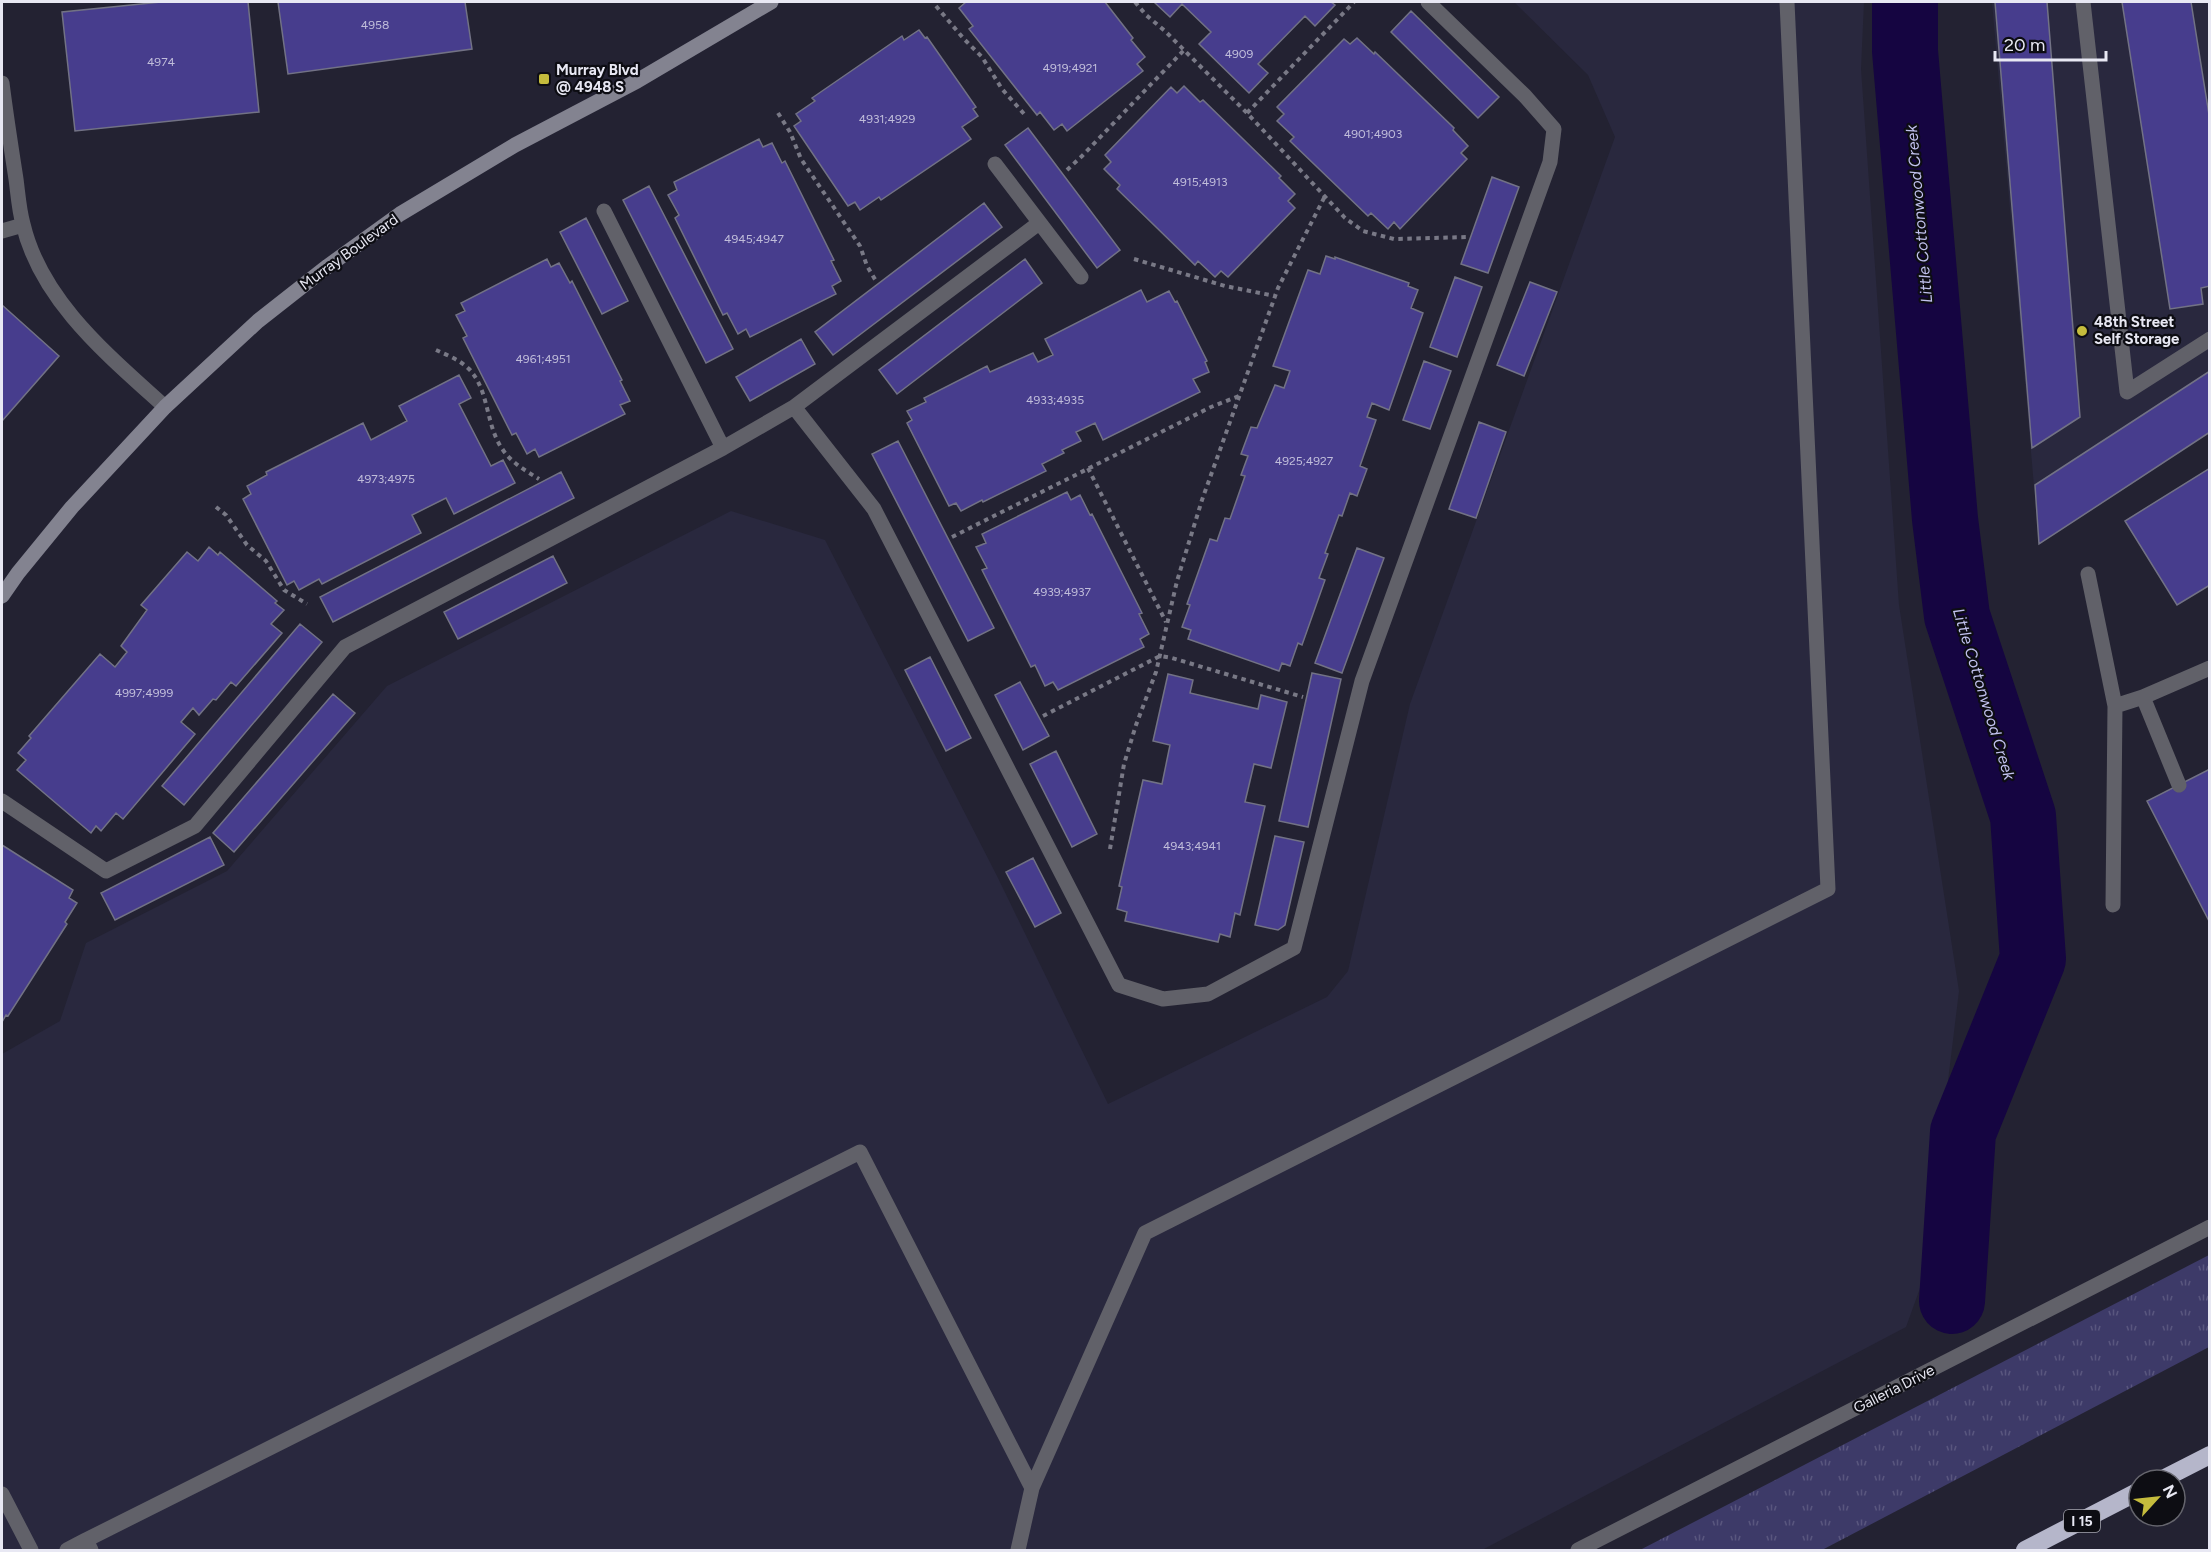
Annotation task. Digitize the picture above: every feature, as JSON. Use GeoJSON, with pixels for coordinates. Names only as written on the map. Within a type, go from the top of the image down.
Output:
{"type":"FeatureCollection","features":[{"type":"Feature","properties":{"kind":"highway"},"geometry":{"type":"LineString","coordinates":[[2185,1468],[2210,1455]]}},
{"type":"Feature","properties":{"kind":"highway","name":"I 15"},"geometry":{"type":"LineString","coordinates":[[2025,1551],[2127,1497]]}},
{"type":"Feature","properties":{"kind":"main road","name":"Murray Boulevard"},"geometry":{"type":"LineString","coordinates":[[2,596],[72,507],[165,407],[258,321],[328,266],[400,214],[515,145],[637,81],[771,2]]}},
{"type":"Feature","properties":{"kind":"street"},"geometry":{"type":"LineString","coordinates":[[794,407],[874,509],[1119,985],[1163,999],[1208,994],[1294,948],[1362,681],[1550,162],[1554,129],[1525,96],[1428,2]]}},
{"type":"Feature","properties":{"kind":"street"},"geometry":{"type":"LineString","coordinates":[[1018,1551],[1032,1488],[1145,1233],[1828,889],[1787,2]]}},
{"type":"Feature","properties":{"kind":"street"},"geometry":{"type":"LineString","coordinates":[[2084,2],[2127,392],[2210,339]]}},
{"type":"Feature","properties":{"kind":"street"},"geometry":{"type":"LineString","coordinates":[[2,83],[23,225],[36,261],[52,291],[113,360],[165,407]]}},
{"type":"Feature","properties":{"kind":"street"},"geometry":{"type":"LineString","coordinates":[[995,164],[1081,277]]}},
{"type":"Feature","properties":{"kind":"street"},"geometry":{"type":"LineString","coordinates":[[604,210],[723,448]]}},
{"type":"Feature","properties":{"kind":"street"},"geometry":{"type":"LineString","coordinates":[[2,801],[106,871],[195,826],[345,647],[723,448],[794,407],[1040,223]]}},
{"type":"Feature","properties":{"kind":"street"},"geometry":{"type":"LineString","coordinates":[[2,231],[23,225]]}},
{"type":"Feature","properties":{"kind":"street"},"geometry":{"type":"LineString","coordinates":[[2088,574],[2115,706],[2113,905]]}},
{"type":"Feature","properties":{"kind":"street"},"geometry":{"type":"LineString","coordinates":[[2115,706],[2143,697],[2210,668]]}},
{"type":"Feature","properties":{"kind":"street"},"geometry":{"type":"LineString","coordinates":[[2143,697],[2179,785]]}},
{"type":"Feature","properties":{"kind":"street"},"geometry":{"type":"LineString","coordinates":[[67,1551],[89,1545],[860,1152],[1032,1488]]}},
{"type":"Feature","properties":{"kind":"street","name":"Galleria Drive"},"geometry":{"type":"LineString","coordinates":[[1578,1551],[2210,1227]]}},
{"type":"Feature","properties":{"kind":"street"},"geometry":{"type":"LineString","coordinates":[[2,1494],[31,1551]]}},
{"type":"Feature","properties":{"kind":"path"},"geometry":{"type":"LineString","coordinates":[[1135,2],[1247,113],[1345,218],[1363,231],[1394,239],[1466,237]]}},
{"type":"Feature","properties":{"kind":"path"},"geometry":{"type":"LineString","coordinates":[[1247,113],[1354,2]]}},
{"type":"Feature","properties":{"kind":"path"},"geometry":{"type":"LineString","coordinates":[[936,6],[982,57],[1002,89],[1025,115]]}},
{"type":"Feature","properties":{"kind":"path"},"geometry":{"type":"LineString","coordinates":[[1067,170],[1184,50]]}},
{"type":"Feature","properties":{"kind":"path"},"geometry":{"type":"LineString","coordinates":[[778,113],[790,132],[801,159],[860,246],[867,266],[876,281]]}},
{"type":"Feature","properties":{"kind":"path"},"geometry":{"type":"LineString","coordinates":[[1110,849],[1124,764],[1156,672],[1177,581],[1199,510],[1275,296],[1325,196]]}},
{"type":"Feature","properties":{"kind":"path"},"geometry":{"type":"LineString","coordinates":[[1134,260],[1242,290],[1275,296]]}},
{"type":"Feature","properties":{"kind":"path"},"geometry":{"type":"LineString","coordinates":[[436,350],[468,368],[476,378],[484,394],[489,422],[503,450],[511,459],[539,479]]}},
{"type":"Feature","properties":{"kind":"path"},"geometry":{"type":"LineString","coordinates":[[952,537],[1210,406],[1239,396]]}},
{"type":"Feature","properties":{"kind":"path"},"geometry":{"type":"LineString","coordinates":[[1088,468],[1167,623]]}},
{"type":"Feature","properties":{"kind":"path"},"geometry":{"type":"LineString","coordinates":[[216,507],[226,515],[247,545],[266,561],[284,590],[307,604]]}},
{"type":"Feature","properties":{"kind":"path"},"geometry":{"type":"LineString","coordinates":[[1042,716],[1160,656],[1303,697]]}},
{"type":"Feature","properties":{"kind":"shaded area"},"geometry":{"type":"Polygon","coordinates":[[[1514,2],[1864,2],[1861,69],[1899,605],[1959,991],[1924,1277],[1906,1327],[1482,1550],[2,1550],[2,1054],[60,1021],[86,943],[227,871],[387,686],[731,511],[825,540],[997,876],[1108,1104],[1327,997],[1348,971],[1410,704],[1615,137],[1588,75],[1514,2]]]}},
{"type":"Feature","properties":{"kind":"shaded area"},"geometry":{"type":"Polygon","coordinates":[[[1992,2],[2209,2],[2209,432],[2039,544],[1992,2]]]}},
{"type":"Feature","properties":{"kind":"green space"},"geometry":{"type":"Polygon","coordinates":[[[2209,1255],[2209,1347],[1822,1550],[1640,1550],[2209,1255]]]}},
{"type":"Feature","properties":{"kind":"building"},"geometry":{"type":"Polygon","coordinates":[[[161,2],[248,2],[259,112],[75,131],[62,12],[161,2]]]}},
{"type":"Feature","properties":{"kind":"building"},"geometry":{"type":"Polygon","coordinates":[[[278,2],[465,2],[472,49],[288,74],[278,2]]]}},
{"type":"Feature","properties":{"kind":"building"},"geometry":{"type":"Polygon","coordinates":[[[966,2],[1105,2],[1145,57],[1137,64],[1143,71],[1067,131],[1062,124],[1054,130],[1040,112],[1037,115],[969,29],[973,26],[959,8],[966,2]]]}},
{"type":"Feature","properties":{"kind":"building"},"geometry":{"type":"Polygon","coordinates":[[[1154,2],[1331,2],[1335,5],[1315,26],[1305,16],[1258,64],[1268,73],[1249,93],[1199,44],[1211,32],[1182,4],[1170,17],[1154,2]]]}},
{"type":"Feature","properties":{"kind":"building"},"geometry":{"type":"Polygon","coordinates":[[[1995,2],[2047,2],[2080,417],[2032,448],[1995,2]]]}},
{"type":"Feature","properties":{"kind":"building"},"geometry":{"type":"Polygon","coordinates":[[[2122,2],[2191,2],[2210,121],[2210,286],[2201,288],[2203,304],[2170,309],[2122,2]]]}},
{"type":"Feature","properties":{"kind":"building"},"geometry":{"type":"Polygon","coordinates":[[[1411,11],[1499,97],[1478,118],[1391,32],[1411,11]]]}},
{"type":"Feature","properties":{"kind":"building"},"geometry":{"type":"Polygon","coordinates":[[[919,30],[925,38],[927,37],[976,107],[973,109],[978,116],[962,127],[971,139],[881,200],[879,197],[860,210],[855,202],[848,206],[794,126],[801,121],[796,114],[815,101],[812,98],[902,36],[904,40],[919,30]]]}},
{"type":"Feature","properties":{"kind":"building"},"geometry":{"type":"Polygon","coordinates":[[[1357,38],[1374,54],[1375,52],[1454,128],[1453,130],[1468,146],[1461,153],[1467,159],[1400,229],[1394,222],[1388,229],[1371,213],[1368,216],[1290,141],[1294,137],[1277,121],[1284,114],[1277,107],[1344,39],[1350,44],[1357,38]]]}},
{"type":"Feature","properties":{"kind":"building"},"geometry":{"type":"Polygon","coordinates":[[[1184,86],[1200,102],[1203,100],[1281,176],[1279,178],[1295,194],[1288,201],[1295,208],[1228,277],[1221,271],[1215,277],[1198,261],[1195,265],[1117,189],[1120,185],[1104,169],[1111,162],[1105,155],[1171,87],[1177,93],[1184,86]]]}},
{"type":"Feature","properties":{"kind":"building"},"geometry":{"type":"Polygon","coordinates":[[[1028,128],[1120,250],[1097,268],[1005,145],[1028,128]]]}},
{"type":"Feature","properties":{"kind":"building"},"geometry":{"type":"Polygon","coordinates":[[[759,139],[763,147],[772,143],[782,163],[785,161],[834,260],[831,261],[841,281],[832,286],[836,294],[750,337],[746,329],[738,334],[727,313],[723,315],[675,218],[679,215],[668,195],[677,190],[674,182],[759,139]]]}},
{"type":"Feature","properties":{"kind":"building"},"geometry":{"type":"Polygon","coordinates":[[[1492,177],[1519,187],[1488,273],[1461,264],[1492,177]]]}},
{"type":"Feature","properties":{"kind":"building"},"geometry":{"type":"Polygon","coordinates":[[[649,186],[733,349],[706,363],[623,200],[649,186]]]}},
{"type":"Feature","properties":{"kind":"building"},"geometry":{"type":"Polygon","coordinates":[[[984,203],[1002,227],[833,355],[815,332],[984,203]]]}},
{"type":"Feature","properties":{"kind":"building"},"geometry":{"type":"Polygon","coordinates":[[[586,218],[628,301],[602,314],[560,232],[586,218]]]}},
{"type":"Feature","properties":{"kind":"building"},"geometry":{"type":"Polygon","coordinates":[[[1326,256],[1335,259],[1335,257],[1409,283],[1408,286],[1418,290],[1411,308],[1423,313],[1389,410],[1372,403],[1367,417],[1376,420],[1360,466],[1367,469],[1357,496],[1350,493],[1342,516],[1339,515],[1325,553],[1328,554],[1319,578],[1325,580],[1302,645],[1298,643],[1290,666],[1282,663],[1279,671],[1188,639],[1191,630],[1182,627],[1190,605],[1187,604],[1210,539],[1217,541],[1225,518],[1230,519],[1245,476],[1241,475],[1248,456],[1241,454],[1251,427],[1257,428],[1275,385],[1284,388],[1290,371],[1273,366],[1308,270],[1320,274],[1326,256]]]}},
{"type":"Feature","properties":{"kind":"building"},"geometry":{"type":"Polygon","coordinates":[[[547,259],[551,267],[559,263],[570,283],[572,281],[622,380],[620,381],[630,401],[620,405],[625,414],[539,457],[535,449],[527,454],[516,433],[512,435],[463,338],[467,336],[456,315],[465,311],[461,303],[547,259]]]}},
{"type":"Feature","properties":{"kind":"building"},"geometry":{"type":"Polygon","coordinates":[[[1025,259],[1042,283],[897,394],[879,370],[1025,259]]]}},
{"type":"Feature","properties":{"kind":"building"},"geometry":{"type":"Polygon","coordinates":[[[1455,277],[1482,287],[1457,357],[1430,347],[1455,277]]]}},
{"type":"Feature","properties":{"kind":"building"},"geometry":{"type":"Polygon","coordinates":[[[1530,282],[1557,292],[1524,376],[1497,365],[1530,282]]]}},
{"type":"Feature","properties":{"kind":"building"},"geometry":{"type":"Polygon","coordinates":[[[1141,290],[1147,302],[1169,291],[1175,302],[1177,301],[1207,361],[1205,362],[1209,372],[1193,379],[1200,392],[1103,440],[1095,423],[1076,432],[1081,441],[1062,450],[1064,453],[1042,464],[1046,471],[961,511],[956,503],[949,506],[907,423],[912,420],[907,411],[926,402],[924,398],[987,366],[990,372],[1033,353],[1038,362],[1053,355],[1045,339],[1141,290]]]}},
{"type":"Feature","properties":{"kind":"building"},"geometry":{"type":"Polygon","coordinates":[[[2,305],[59,356],[2,421],[2,305]]]}},
{"type":"Feature","properties":{"kind":"building"},"geometry":{"type":"Polygon","coordinates":[[[801,339],[815,364],[750,401],[736,377],[801,339]]]}},
{"type":"Feature","properties":{"kind":"building"},"geometry":{"type":"Polygon","coordinates":[[[1424,361],[1451,371],[1430,429],[1403,420],[1424,361]]]}},
{"type":"Feature","properties":{"kind":"building"},"geometry":{"type":"Polygon","coordinates":[[[2210,371],[2210,432],[2039,544],[2035,485],[2210,371]]]}},
{"type":"Feature","properties":{"kind":"building"},"geometry":{"type":"Polygon","coordinates":[[[459,375],[471,398],[459,404],[491,466],[503,460],[515,483],[454,514],[446,498],[412,515],[421,533],[322,584],[319,579],[299,590],[294,581],[287,585],[243,499],[251,494],[247,486],[267,475],[266,472],[363,423],[371,440],[407,421],[399,406],[459,375]]]}},
{"type":"Feature","properties":{"kind":"building"},"geometry":{"type":"Polygon","coordinates":[[[1479,422],[1506,432],[1476,518],[1449,509],[1479,422]]]}},
{"type":"Feature","properties":{"kind":"building"},"geometry":{"type":"Polygon","coordinates":[[[898,441],[994,628],[968,641],[872,454],[898,441]]]}},
{"type":"Feature","properties":{"kind":"building"},"geometry":{"type":"Polygon","coordinates":[[[2210,468],[2210,585],[2177,605],[2125,521],[2210,468]]]}},
{"type":"Feature","properties":{"kind":"building"},"geometry":{"type":"Polygon","coordinates":[[[561,472],[574,498],[333,622],[320,597],[561,472]]]}},
{"type":"Feature","properties":{"kind":"building"},"geometry":{"type":"Polygon","coordinates":[[[1067,492],[1071,500],[1080,495],[1090,515],[1092,514],[1142,613],[1139,614],[1149,634],[1140,639],[1144,647],[1058,690],[1053,682],[1045,686],[1035,665],[1031,667],[982,570],[987,568],[976,547],[986,543],[982,534],[1067,492]]]}},
{"type":"Feature","properties":{"kind":"building"},"geometry":{"type":"Polygon","coordinates":[[[209,547],[218,555],[220,552],[277,601],[275,603],[284,610],[271,624],[282,633],[236,686],[231,682],[199,715],[193,708],[181,722],[195,734],[123,819],[116,813],[101,831],[96,826],[91,833],[17,770],[26,760],[18,753],[31,738],[29,736],[100,654],[115,667],[127,652],[121,646],[147,610],[141,605],[187,552],[198,561],[209,547]]]}},
{"type":"Feature","properties":{"kind":"building"},"geometry":{"type":"Polygon","coordinates":[[[1357,548],[1384,558],[1342,673],[1315,663],[1357,548]]]}},
{"type":"Feature","properties":{"kind":"building"},"geometry":{"type":"Polygon","coordinates":[[[553,556],[567,583],[458,639],[444,612],[553,556]]]}},
{"type":"Feature","properties":{"kind":"building"},"geometry":{"type":"Polygon","coordinates":[[[300,624],[322,642],[184,805],[162,786],[300,624]]]}},
{"type":"Feature","properties":{"kind":"building"},"geometry":{"type":"Polygon","coordinates":[[[930,657],[971,738],[946,751],[905,670],[930,657]]]}},
{"type":"Feature","properties":{"kind":"building"},"geometry":{"type":"Polygon","coordinates":[[[1312,673],[1341,679],[1308,827],[1279,821],[1312,673]]]}},
{"type":"Feature","properties":{"kind":"building"},"geometry":{"type":"Polygon","coordinates":[[[1168,674],[1193,680],[1190,693],[1258,709],[1261,695],[1287,702],[1271,768],[1254,764],[1245,802],[1265,806],[1240,915],[1235,913],[1230,937],[1220,934],[1218,942],[1125,921],[1127,912],[1117,909],[1122,887],[1119,886],[1143,780],[1162,784],[1170,745],[1153,741],[1168,674]]]}},
{"type":"Feature","properties":{"kind":"building"},"geometry":{"type":"Polygon","coordinates":[[[1020,682],[1049,736],[1023,750],[995,695],[1020,682]]]}},
{"type":"Feature","properties":{"kind":"building"},"geometry":{"type":"Polygon","coordinates":[[[333,694],[355,713],[234,852],[213,833],[333,694]]]}},
{"type":"Feature","properties":{"kind":"building"},"geometry":{"type":"Polygon","coordinates":[[[1056,751],[1097,834],[1072,847],[1030,764],[1056,751]]]}},
{"type":"Feature","properties":{"kind":"building"},"geometry":{"type":"Polygon","coordinates":[[[2210,769],[2210,923],[2147,801],[2210,769]]]}},
{"type":"Feature","properties":{"kind":"building"},"geometry":{"type":"Polygon","coordinates":[[[1275,836],[1304,842],[1285,925],[1278,930],[1255,925],[1275,836]]]}},
{"type":"Feature","properties":{"kind":"building"},"geometry":{"type":"Polygon","coordinates":[[[210,837],[224,865],[115,920],[101,893],[210,837]]]}},
{"type":"Feature","properties":{"kind":"building"},"geometry":{"type":"Polygon","coordinates":[[[2,845],[73,890],[69,898],[77,903],[65,922],[67,924],[2,1022],[2,845]]]}},
{"type":"Feature","properties":{"kind":"building"},"geometry":{"type":"Polygon","coordinates":[[[1033,858],[1061,913],[1035,927],[1006,872],[1033,858]]]}},
{"type":"Feature","properties":{"kind":"waterway","name":"Little Cottonwood Creek"},"geometry":{"type":"LineString","coordinates":[[1905,2],[1905,51],[1945,519],[1957,616],[2023,816],[2033,959],[1963,1132],[1952,1301]]}},
{"type":"Feature","properties":{"kind":"place","name":"Murray Blvd @ 4948 S"},"geometry":{"type":"Point","coordinates":[544,79]}},
{"type":"Feature","properties":{"kind":"place","name":"48th Street Self Storage"},"geometry":{"type":"Point","coordinates":[2082,331]}}]}
